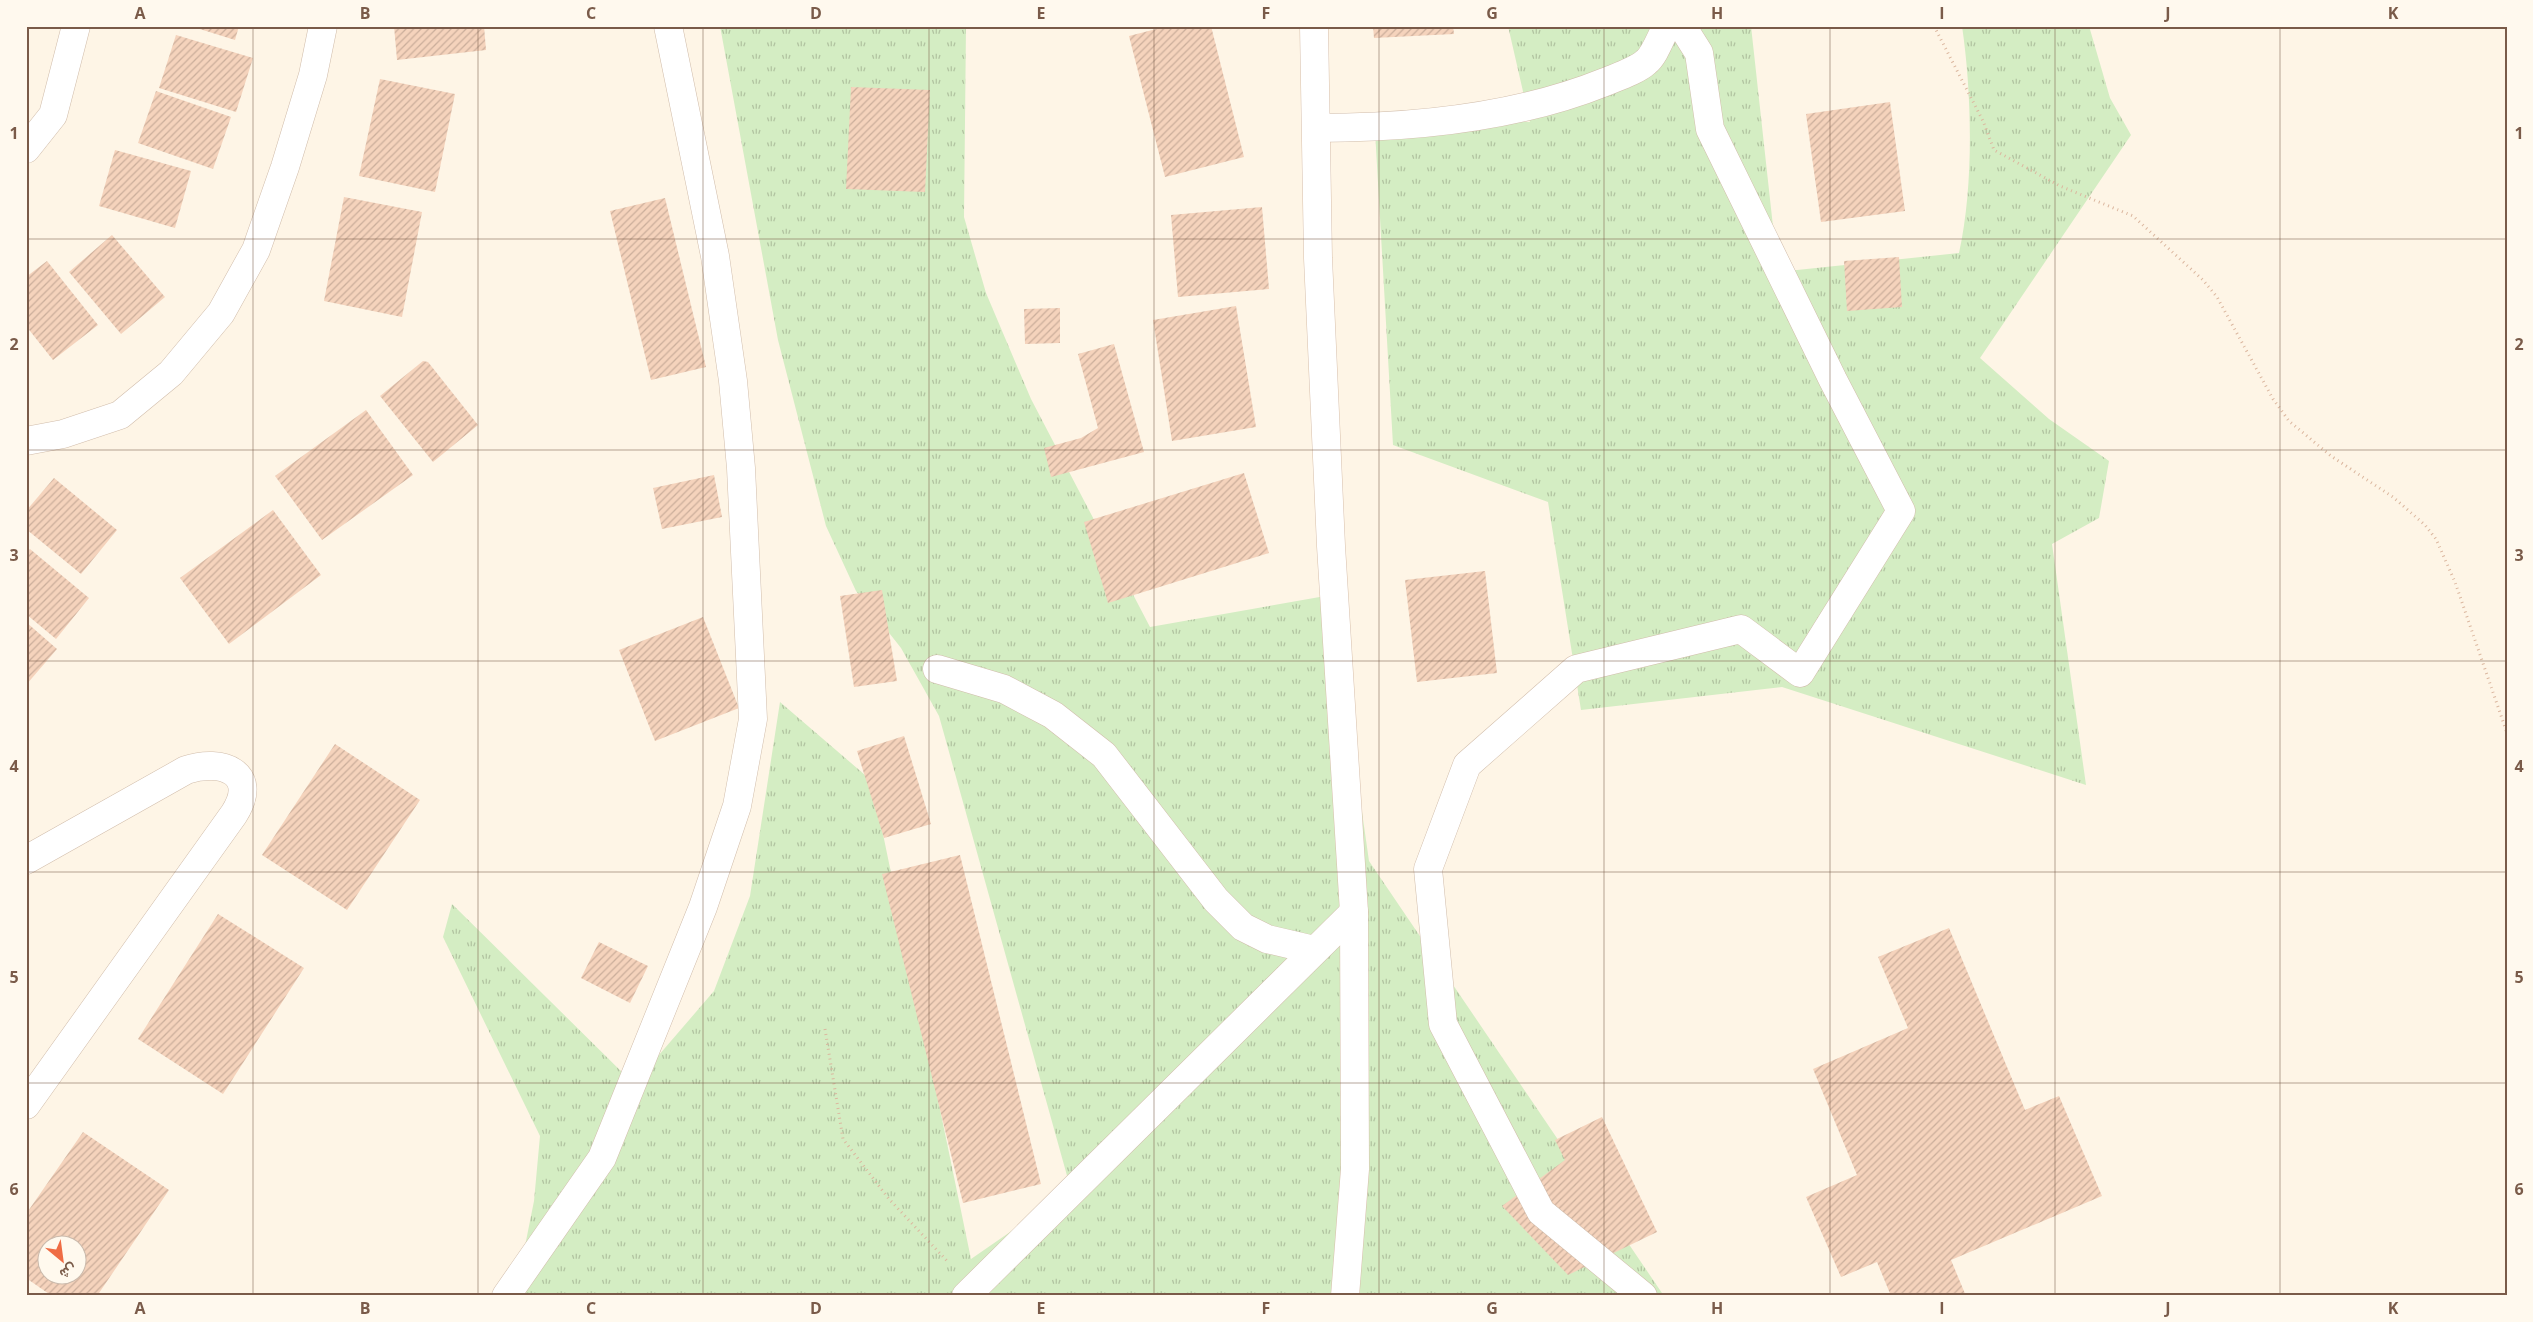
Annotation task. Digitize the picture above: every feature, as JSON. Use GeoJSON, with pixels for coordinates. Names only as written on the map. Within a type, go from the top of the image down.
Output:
{"type":"FeatureCollection","features":[{"type":"Feature","properties":{"kind":"street"},"geometry":{"type":"LineString","coordinates":[[26,149],[53,115],[76,26]]}},
{"type":"Feature","properties":{"kind":"street"},"geometry":{"type":"LineString","coordinates":[[26,442],[64,434],[120,415],[171,373],[221,312],[256,250],[307,94],[323,26]]}},
{"type":"Feature","properties":{"kind":"street"},"geometry":{"type":"LineString","coordinates":[[506,1296],[602,1158],[712,879],[737,806],[753,719],[741,468],[733,381],[714,256],[668,26]]}},
{"type":"Feature","properties":{"kind":"street"},"geometry":{"type":"LineString","coordinates":[[1314,26],[1318,258],[1330,526],[1354,912],[1355,1169],[1345,1296]]}},
{"type":"Feature","properties":{"kind":"street"},"geometry":{"type":"LineString","coordinates":[[1316,128],[1374,128],[1448,120],[1527,106],[1582,91],[1647,62],[1667,26]]}},
{"type":"Feature","properties":{"kind":"street"},"geometry":{"type":"LineString","coordinates":[[1643,1296],[1541,1212],[1443,1024],[1428,869],[1467,765],[1576,669],[1741,629],[1800,673],[1901,511],[1833,380],[1710,129],[1699,53],[1682,26]]}},
{"type":"Feature","properties":{"kind":"street"},"geometry":{"type":"LineString","coordinates":[[936,669],[1004,689],[1053,715],[1104,755],[1216,900],[1243,927],[1267,939],[1314,950]]}},
{"type":"Feature","properties":{"kind":"street"},"geometry":{"type":"LineString","coordinates":[[26,860],[186,770],[200,765],[216,764],[231,770],[242,784],[244,792],[234,814],[26,1105]]}},
{"type":"Feature","properties":{"kind":"street"},"geometry":{"type":"LineString","coordinates":[[969,1292],[1354,912]]}},
{"type":"Feature","properties":{"kind":"path"},"geometry":{"type":"LineString","coordinates":[[1934,26],[1983,121],[1994,150],[2060,186],[2133,216],[2203,280],[2241,339],[2273,399],[2289,421],[2331,456],[2393,497],[2418,518],[2436,539],[2455,582],[2507,733]]}},
{"type":"Feature","properties":{"kind":"path"},"geometry":{"type":"LineString","coordinates":[[825,1030],[843,1139],[889,1200],[969,1292]]}},
{"type":"Feature","properties":{"kind":"green space"},"geometry":{"type":"Polygon","coordinates":[[[720,26],[966,26],[964,217],[986,293],[1031,399],[1150,627],[1331,595],[1369,861],[1664,1296],[515,1296],[534,1201],[540,1136],[443,937],[452,904],[634,1084],[714,991],[750,896],[780,702],[872,781],[971,1259],[1071,1190],[939,716],[901,648],[856,591],[826,526],[778,340],[720,26]]]}},
{"type":"Feature","properties":{"kind":"green space"},"geometry":{"type":"Polygon","coordinates":[[[1508,26],[1751,26],[1778,272],[1959,253],[1967,199],[1970,140],[1968,81],[1962,26],[2089,26],[2110,98],[2131,135],[1980,358],[2049,419],[2109,461],[2099,518],[2052,544],[2086,785],[1782,687],[1581,710],[1548,502],[1393,445],[1374,113],[1530,122],[1508,26]]]}},
{"type":"Feature","properties":{"kind":"building"},"geometry":{"type":"Polygon","coordinates":[[[190,26],[239,26],[235,40],[190,26]]]}},
{"type":"Feature","properties":{"kind":"building"},"geometry":{"type":"Polygon","coordinates":[[[394,26],[484,26],[486,50],[397,60],[394,26]]]}},
{"type":"Feature","properties":{"kind":"building"},"geometry":{"type":"Polygon","coordinates":[[[1168,26],[1211,26],[1244,157],[1165,177],[1129,36],[1168,26]]]}},
{"type":"Feature","properties":{"kind":"building"},"geometry":{"type":"Polygon","coordinates":[[[1373,26],[1453,26],[1454,34],[1374,38],[1373,26]]]}},
{"type":"Feature","properties":{"kind":"building"},"geometry":{"type":"Polygon","coordinates":[[[176,35],[253,58],[236,112],[159,88],[176,35]]]}},
{"type":"Feature","properties":{"kind":"building"},"geometry":{"type":"Polygon","coordinates":[[[380,79],[455,94],[435,192],[359,176],[380,79]]]}},
{"type":"Feature","properties":{"kind":"building"},"geometry":{"type":"Polygon","coordinates":[[[851,87],[930,90],[925,192],[846,189],[851,87]]]}},
{"type":"Feature","properties":{"kind":"building"},"geometry":{"type":"Polygon","coordinates":[[[156,91],[231,117],[213,169],[138,143],[156,91]]]}},
{"type":"Feature","properties":{"kind":"building"},"geometry":{"type":"Polygon","coordinates":[[[1890,102],[1905,211],[1821,222],[1806,114],[1890,102]]]}},
{"type":"Feature","properties":{"kind":"building"},"geometry":{"type":"Polygon","coordinates":[[[115,150],[191,171],[175,228],[99,206],[115,150]]]}},
{"type":"Feature","properties":{"kind":"building"},"geometry":{"type":"Polygon","coordinates":[[[344,197],[422,212],[402,317],[324,301],[344,197]]]}},
{"type":"Feature","properties":{"kind":"building"},"geometry":{"type":"Polygon","coordinates":[[[665,198],[706,367],[651,380],[610,211],[665,198]]]}},
{"type":"Feature","properties":{"kind":"building"},"geometry":{"type":"Polygon","coordinates":[[[1262,207],[1269,289],[1178,297],[1171,215],[1262,207]]]}},
{"type":"Feature","properties":{"kind":"building"},"geometry":{"type":"Polygon","coordinates":[[[112,235],[165,297],[121,334],[69,272],[112,235]]]}},
{"type":"Feature","properties":{"kind":"building"},"geometry":{"type":"Polygon","coordinates":[[[1899,257],[1902,307],[1847,311],[1844,261],[1899,257]]]}},
{"type":"Feature","properties":{"kind":"building"},"geometry":{"type":"Polygon","coordinates":[[[47,261],[98,325],[53,360],[26,326],[26,277],[47,261]]]}},
{"type":"Feature","properties":{"kind":"building"},"geometry":{"type":"Polygon","coordinates":[[[1236,306],[1256,427],[1172,441],[1153,320],[1236,306]]]}},
{"type":"Feature","properties":{"kind":"building"},"geometry":{"type":"Polygon","coordinates":[[[1060,308],[1060,343],[1025,344],[1024,309],[1060,308]]]}},
{"type":"Feature","properties":{"kind":"building"},"geometry":{"type":"Polygon","coordinates":[[[1114,344],[1144,452],[1051,477],[1044,448],[1081,438],[1098,428],[1078,354],[1114,344]]]}},
{"type":"Feature","properties":{"kind":"building"},"geometry":{"type":"Polygon","coordinates":[[[423,361],[428,362],[478,425],[433,462],[380,396],[423,361]]]}},
{"type":"Feature","properties":{"kind":"building"},"geometry":{"type":"Polygon","coordinates":[[[366,410],[413,475],[322,540],[275,476],[366,410]]]}},
{"type":"Feature","properties":{"kind":"building"},"geometry":{"type":"Polygon","coordinates":[[[1244,473],[1269,553],[1108,603],[1084,522],[1244,473]]]}},
{"type":"Feature","properties":{"kind":"building"},"geometry":{"type":"Polygon","coordinates":[[[714,475],[722,517],[662,529],[653,488],[714,475]]]}},
{"type":"Feature","properties":{"kind":"building"},"geometry":{"type":"Polygon","coordinates":[[[54,478],[117,530],[81,574],[26,529],[26,511],[54,478]]]}},
{"type":"Feature","properties":{"kind":"building"},"geometry":{"type":"Polygon","coordinates":[[[273,510],[321,575],[229,644],[180,578],[273,510]]]}},
{"type":"Feature","properties":{"kind":"building"},"geometry":{"type":"Polygon","coordinates":[[[30,549],[89,598],[56,639],[26,614],[26,553],[30,549]]]}},
{"type":"Feature","properties":{"kind":"building"},"geometry":{"type":"Polygon","coordinates":[[[1485,571],[1497,673],[1417,682],[1405,580],[1485,571]]]}},
{"type":"Feature","properties":{"kind":"building"},"geometry":{"type":"Polygon","coordinates":[[[882,590],[897,681],[854,687],[840,596],[882,590]]]}},
{"type":"Feature","properties":{"kind":"building"},"geometry":{"type":"Polygon","coordinates":[[[703,617],[739,708],[655,741],[619,650],[703,617]]]}},
{"type":"Feature","properties":{"kind":"building"},"geometry":{"type":"Polygon","coordinates":[[[26,622],[57,649],[26,685],[26,622]]]}},
{"type":"Feature","properties":{"kind":"building"},"geometry":{"type":"Polygon","coordinates":[[[904,736],[931,824],[884,838],[857,751],[904,736]]]}},
{"type":"Feature","properties":{"kind":"building"},"geometry":{"type":"Polygon","coordinates":[[[335,744],[420,800],[347,910],[262,855],[335,744]]]}},
{"type":"Feature","properties":{"kind":"building"},"geometry":{"type":"Polygon","coordinates":[[[960,855],[1041,1184],[963,1203],[882,874],[960,855]]]}},
{"type":"Feature","properties":{"kind":"building"},"geometry":{"type":"Polygon","coordinates":[[[218,914],[304,968],[223,1094],[138,1039],[218,914]]]}},
{"type":"Feature","properties":{"kind":"building"},"geometry":{"type":"Polygon","coordinates":[[[1949,928],[2025,1110],[2059,1096],[2102,1196],[1951,1260],[1966,1296],[1891,1296],[1877,1262],[1841,1277],[1806,1197],[1857,1175],[1813,1069],[1908,1028],[1878,957],[1949,928]]]}},
{"type":"Feature","properties":{"kind":"building"},"geometry":{"type":"Polygon","coordinates":[[[599,942],[648,966],[630,1003],[581,978],[599,942]]]}},
{"type":"Feature","properties":{"kind":"building"},"geometry":{"type":"Polygon","coordinates":[[[1602,1117],[1657,1232],[1568,1275],[1502,1206],[1565,1160],[1555,1140],[1602,1117]]]}},
{"type":"Feature","properties":{"kind":"building"},"geometry":{"type":"Polygon","coordinates":[[[83,1132],[169,1190],[97,1296],[52,1296],[26,1278],[26,1214],[83,1132]]]}}]}
